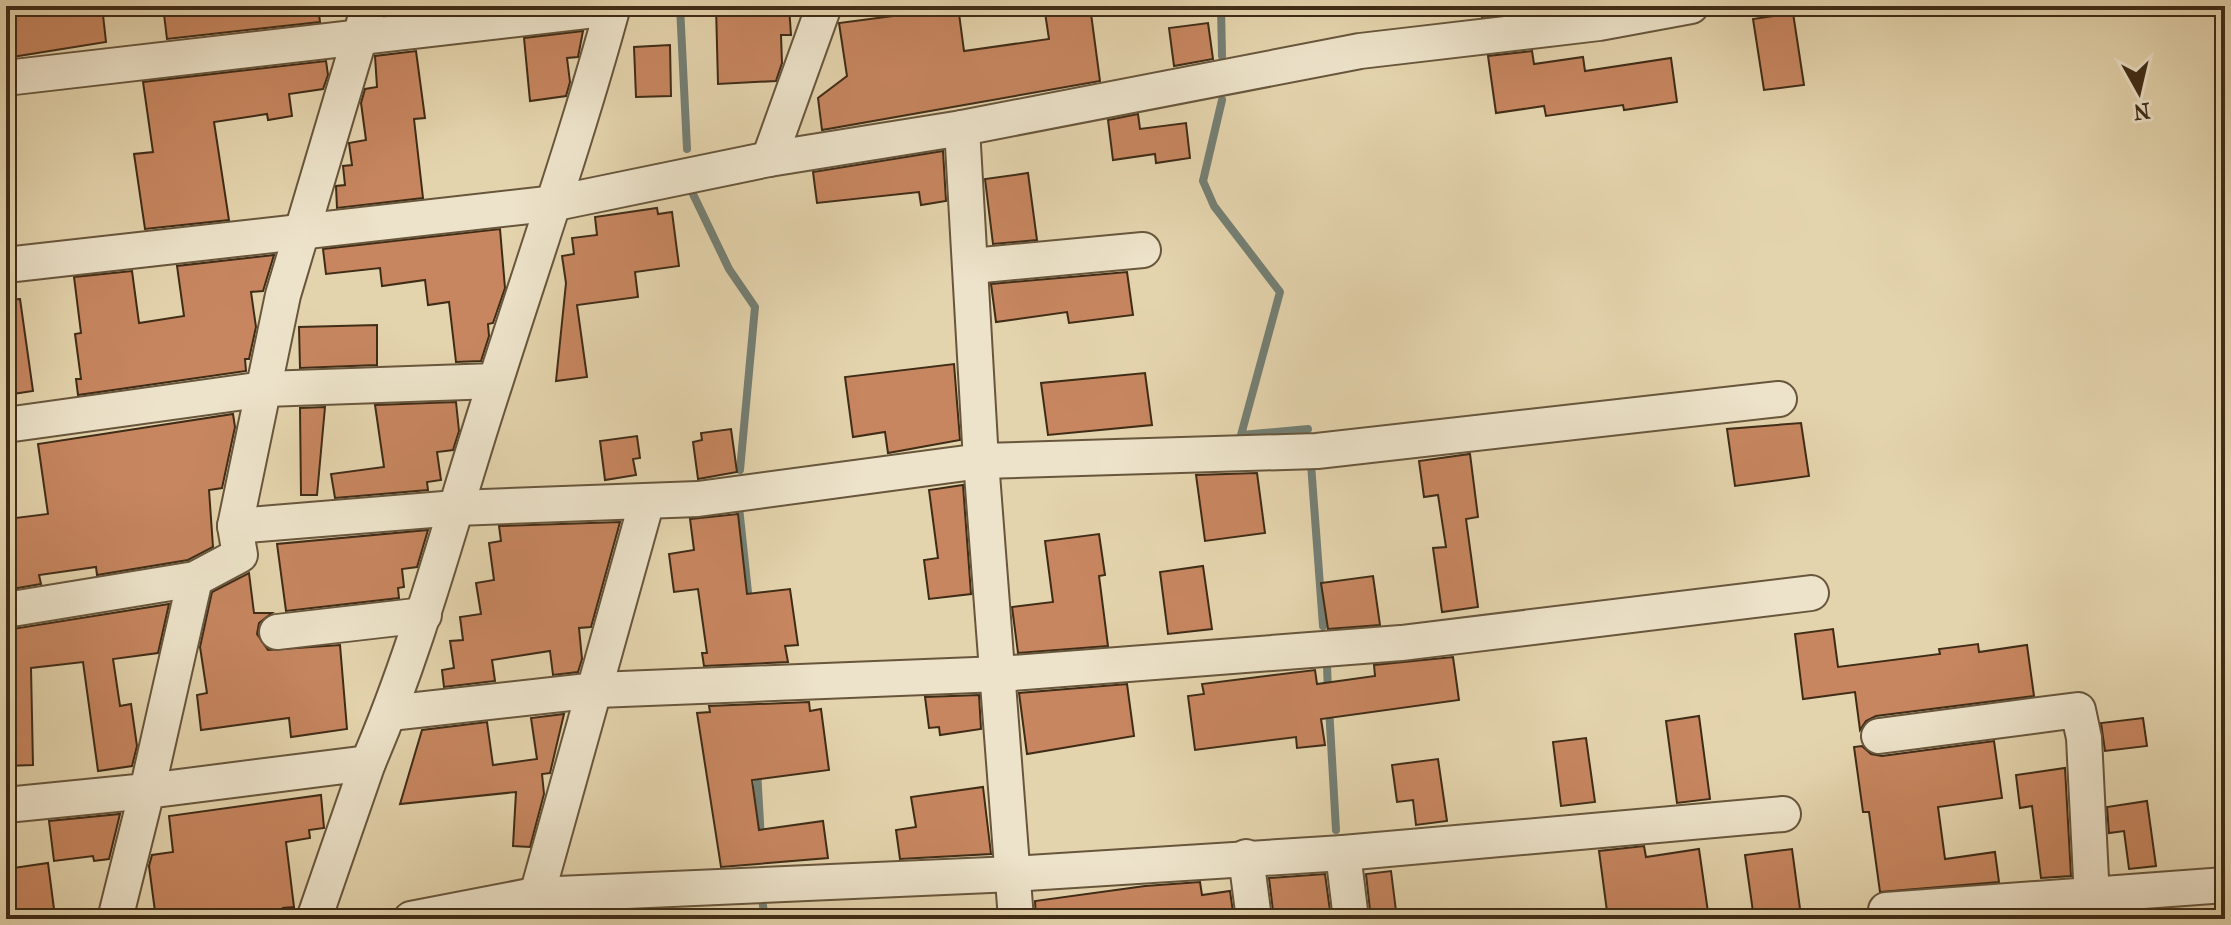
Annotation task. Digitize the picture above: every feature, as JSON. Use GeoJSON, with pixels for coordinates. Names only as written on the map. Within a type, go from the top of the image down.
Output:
{"type":"FeatureCollection","features":[{"type":"Feature","properties":{"kind":"street"},"geometry":{"type":"LineString","coordinates":[[769,159],[824,6]]}},
{"type":"Feature","properties":{"kind":"street"},"geometry":{"type":"LineString","coordinates":[[6,265],[556,203],[769,159],[962,128],[1360,51],[1598,14],[1691,6]]}},
{"type":"Feature","properties":{"kind":"street"},"geometry":{"type":"LineString","coordinates":[[6,78],[365,22],[612,7],[556,203],[495,381],[424,615],[314,919]]}},
{"type":"Feature","properties":{"kind":"street"},"geometry":{"type":"LineString","coordinates":[[6,610],[195,579],[240,555],[235,526],[283,295],[365,22]]}},
{"type":"Feature","properties":{"kind":"street"},"geometry":{"type":"LineString","coordinates":[[962,128],[981,461],[1000,674],[1016,919]]}},
{"type":"Feature","properties":{"kind":"street"},"geometry":{"type":"LineString","coordinates":[[972,266],[1143,250]]}},
{"type":"Feature","properties":{"kind":"street"},"geometry":{"type":"LineString","coordinates":[[6,425],[265,389],[495,381]]}},
{"type":"Feature","properties":{"kind":"street"},"geometry":{"type":"LineString","coordinates":[[235,526],[456,508],[698,499],[981,461],[1317,451],[1779,399]]}},
{"type":"Feature","properties":{"kind":"street"},"geometry":{"type":"LineString","coordinates":[[533,907],[597,690],[647,501]]}},
{"type":"Feature","properties":{"kind":"street"},"geometry":{"type":"LineString","coordinates":[[115,919],[195,579]]}},
{"type":"Feature","properties":{"kind":"street"},"geometry":{"type":"LineString","coordinates":[[390,713],[597,690],[1000,674],[1401,643],[1811,593]]}},
{"type":"Feature","properties":{"kind":"street"},"geometry":{"type":"LineString","coordinates":[[277,632],[424,615]]}},
{"type":"Feature","properties":{"kind":"street"},"geometry":{"type":"LineString","coordinates":[[1879,736],[2078,710],[2084,738],[2092,907]]}},
{"type":"Feature","properties":{"kind":"street"},"geometry":{"type":"LineString","coordinates":[[6,805],[368,763]]}},
{"type":"Feature","properties":{"kind":"street"},"geometry":{"type":"LineString","coordinates":[[411,919],[533,907],[1246,857],[1343,853],[1783,814]]}},
{"type":"Feature","properties":{"kind":"street"},"geometry":{"type":"LineString","coordinates":[[1343,853],[1351,919]]}},
{"type":"Feature","properties":{"kind":"street"},"geometry":{"type":"LineString","coordinates":[[1246,857],[1254,919]]}},
{"type":"Feature","properties":{"kind":"street"},"geometry":{"type":"LineString","coordinates":[[1886,910],[2092,907],[2225,885]]}},
{"type":"Feature","properties":{"kind":"building"},"geometry":{"type":"Polygon","coordinates":[[[6,6],[102,6],[106,42],[6,58],[6,6]]]}},
{"type":"Feature","properties":{"kind":"building"},"geometry":{"type":"Polygon","coordinates":[[[163,6],[318,6],[320,22],[167,39],[163,6]]]}},
{"type":"Feature","properties":{"kind":"building"},"geometry":{"type":"Polygon","coordinates":[[[716,6],[789,6],[791,35],[781,35],[782,63],[776,81],[718,84],[716,6]]]}},
{"type":"Feature","properties":{"kind":"building"},"geometry":{"type":"Polygon","coordinates":[[[923,6],[958,6],[964,51],[1049,39],[1044,6],[1090,6],[1100,81],[822,130],[818,98],[847,76],[839,23],[923,12],[923,6]]]}},
{"type":"Feature","properties":{"kind":"building"},"geometry":{"type":"Polygon","coordinates":[[[1480,6],[1525,6],[1526,11],[1482,17],[1480,6]]]}},
{"type":"Feature","properties":{"kind":"building"},"geometry":{"type":"Polygon","coordinates":[[[1793,13],[1804,85],[1764,90],[1753,19],[1793,13]]]}},
{"type":"Feature","properties":{"kind":"building"},"geometry":{"type":"Polygon","coordinates":[[[1208,23],[1213,59],[1174,66],[1169,28],[1208,23]]]}},
{"type":"Feature","properties":{"kind":"building"},"geometry":{"type":"Polygon","coordinates":[[[583,31],[578,57],[567,58],[570,82],[566,96],[530,101],[524,38],[583,31]]]}},
{"type":"Feature","properties":{"kind":"building"},"geometry":{"type":"Polygon","coordinates":[[[670,45],[671,96],[636,97],[634,47],[670,45]]]}},
{"type":"Feature","properties":{"kind":"building"},"geometry":{"type":"Polygon","coordinates":[[[416,51],[425,118],[414,119],[423,198],[337,208],[336,186],[345,185],[343,166],[352,165],[349,143],[366,140],[361,103],[365,89],[377,87],[375,56],[416,51]]]}},
{"type":"Feature","properties":{"kind":"building"},"geometry":{"type":"Polygon","coordinates":[[[1532,51],[1534,64],[1583,57],[1585,71],[1671,58],[1677,102],[1624,110],[1623,105],[1546,116],[1544,106],[1496,113],[1488,56],[1532,51]]]}},
{"type":"Feature","properties":{"kind":"building"},"geometry":{"type":"Polygon","coordinates":[[[326,61],[328,75],[323,89],[289,94],[292,116],[268,120],[267,114],[214,122],[229,220],[145,229],[134,154],[153,152],[143,82],[326,61]]]}},
{"type":"Feature","properties":{"kind":"building"},"geometry":{"type":"Polygon","coordinates":[[[1138,114],[1140,129],[1186,123],[1190,158],[1156,163],[1155,154],[1113,160],[1108,120],[1138,114]]]}},
{"type":"Feature","properties":{"kind":"building"},"geometry":{"type":"Polygon","coordinates":[[[943,151],[946,201],[921,205],[919,192],[817,203],[813,172],[943,151]]]}},
{"type":"Feature","properties":{"kind":"building"},"geometry":{"type":"Polygon","coordinates":[[[1028,173],[1037,240],[993,244],[985,179],[1028,173]]]}},
{"type":"Feature","properties":{"kind":"building"},"geometry":{"type":"Polygon","coordinates":[[[657,208],[658,214],[672,212],[679,266],[635,272],[638,297],[577,305],[587,377],[556,381],[566,283],[562,256],[574,254],[572,238],[597,235],[595,217],[657,208]]]}},
{"type":"Feature","properties":{"kind":"building"},"geometry":{"type":"Polygon","coordinates":[[[500,229],[505,288],[493,323],[488,324],[489,336],[481,361],[456,362],[449,302],[428,305],[425,280],[382,286],[380,268],[326,274],[323,249],[500,229]]]}},
{"type":"Feature","properties":{"kind":"building"},"geometry":{"type":"Polygon","coordinates":[[[274,255],[263,291],[251,292],[256,327],[249,359],[245,359],[246,371],[78,395],[76,379],[81,379],[75,334],[81,333],[74,277],[132,271],[139,323],[184,316],[177,266],[274,255]]]}},
{"type":"Feature","properties":{"kind":"building"},"geometry":{"type":"Polygon","coordinates":[[[1127,272],[1133,315],[1069,323],[1067,312],[996,322],[991,284],[1127,272]]]}},
{"type":"Feature","properties":{"kind":"building"},"geometry":{"type":"Polygon","coordinates":[[[20,299],[33,391],[6,395],[6,300],[20,299]]]}},
{"type":"Feature","properties":{"kind":"building"},"geometry":{"type":"Polygon","coordinates":[[[377,325],[377,365],[300,368],[299,327],[377,325]]]}},
{"type":"Feature","properties":{"kind":"building"},"geometry":{"type":"Polygon","coordinates":[[[954,364],[960,440],[888,453],[885,432],[853,437],[845,377],[954,364]]]}},
{"type":"Feature","properties":{"kind":"building"},"geometry":{"type":"Polygon","coordinates":[[[1145,373],[1152,425],[1048,435],[1041,383],[1145,373]]]}},
{"type":"Feature","properties":{"kind":"building"},"geometry":{"type":"Polygon","coordinates":[[[456,402],[459,431],[453,450],[437,452],[441,480],[427,482],[428,490],[335,498],[331,474],[384,467],[375,405],[456,402]]]}},
{"type":"Feature","properties":{"kind":"building"},"geometry":{"type":"Polygon","coordinates":[[[325,407],[317,495],[301,495],[300,408],[325,407]]]}},
{"type":"Feature","properties":{"kind":"building"},"geometry":{"type":"Polygon","coordinates":[[[233,414],[235,427],[222,488],[209,490],[213,547],[188,560],[97,575],[96,567],[39,575],[41,584],[6,590],[6,563],[13,562],[7,519],[48,514],[38,444],[233,414]]]}},
{"type":"Feature","properties":{"kind":"building"},"geometry":{"type":"Polygon","coordinates":[[[1801,423],[1809,476],[1735,486],[1727,429],[1801,423]]]}},
{"type":"Feature","properties":{"kind":"building"},"geometry":{"type":"Polygon","coordinates":[[[731,429],[737,472],[698,479],[693,442],[702,440],[701,433],[731,429]]]}},
{"type":"Feature","properties":{"kind":"building"},"geometry":{"type":"Polygon","coordinates":[[[637,436],[640,458],[633,459],[636,475],[605,480],[600,441],[637,436]]]}},
{"type":"Feature","properties":{"kind":"building"},"geometry":{"type":"Polygon","coordinates":[[[1470,454],[1478,517],[1466,519],[1478,607],[1442,612],[1433,548],[1446,547],[1438,495],[1424,497],[1419,461],[1470,454]]]}},
{"type":"Feature","properties":{"kind":"building"},"geometry":{"type":"Polygon","coordinates":[[[1257,473],[1265,533],[1205,541],[1196,475],[1257,473]]]}},
{"type":"Feature","properties":{"kind":"building"},"geometry":{"type":"Polygon","coordinates":[[[963,485],[971,594],[929,599],[924,560],[938,558],[929,490],[963,485]]]}},
{"type":"Feature","properties":{"kind":"building"},"geometry":{"type":"Polygon","coordinates":[[[738,514],[747,594],[790,589],[798,645],[785,646],[788,662],[704,666],[702,653],[707,653],[698,589],[674,592],[669,554],[694,550],[690,519],[738,514]]]}},
{"type":"Feature","properties":{"kind":"building"},"geometry":{"type":"Polygon","coordinates":[[[620,522],[591,627],[579,628],[582,659],[578,672],[553,675],[550,651],[492,660],[495,681],[444,687],[442,670],[454,668],[450,641],[463,640],[460,617],[481,614],[476,583],[494,580],[489,543],[501,541],[499,526],[620,522]]]}},
{"type":"Feature","properties":{"kind":"building"},"geometry":{"type":"Polygon","coordinates":[[[428,530],[417,567],[402,569],[404,587],[398,588],[399,598],[286,611],[277,544],[428,530]]]}},
{"type":"Feature","properties":{"kind":"building"},"geometry":{"type":"Polygon","coordinates":[[[1099,534],[1105,575],[1099,576],[1108,646],[1018,653],[1012,607],[1053,602],[1045,541],[1099,534]]]}},
{"type":"Feature","properties":{"kind":"building"},"geometry":{"type":"Polygon","coordinates":[[[1203,566],[1212,629],[1168,634],[1160,572],[1203,566]]]}},
{"type":"Feature","properties":{"kind":"building"},"geometry":{"type":"Polygon","coordinates":[[[249,573],[254,613],[272,613],[259,623],[257,634],[268,650],[340,645],[347,729],[291,737],[289,718],[201,730],[197,695],[207,693],[200,647],[212,592],[249,573]]]}},
{"type":"Feature","properties":{"kind":"building"},"geometry":{"type":"Polygon","coordinates":[[[1373,576],[1380,625],[1328,629],[1321,583],[1373,576]]]}},
{"type":"Feature","properties":{"kind":"building"},"geometry":{"type":"Polygon","coordinates":[[[169,604],[158,653],[113,659],[120,706],[131,704],[137,746],[132,766],[98,771],[83,662],[31,668],[33,765],[6,766],[6,630],[169,604]]]}},
{"type":"Feature","properties":{"kind":"building"},"geometry":{"type":"Polygon","coordinates":[[[1833,629],[1838,667],[1940,654],[1939,649],[1978,644],[1979,652],[2027,645],[2034,696],[1876,716],[1866,721],[1860,730],[1855,692],[1803,699],[1795,634],[1833,629]]]}},
{"type":"Feature","properties":{"kind":"building"},"geometry":{"type":"Polygon","coordinates":[[[1453,657],[1459,700],[1321,719],[1325,745],[1297,748],[1296,737],[1195,750],[1188,696],[1204,694],[1202,684],[1315,670],[1317,684],[1375,676],[1374,665],[1453,657]]]}},
{"type":"Feature","properties":{"kind":"building"},"geometry":{"type":"Polygon","coordinates":[[[1127,684],[1134,736],[1027,754],[1019,693],[1127,684]]]}},
{"type":"Feature","properties":{"kind":"building"},"geometry":{"type":"Polygon","coordinates":[[[979,695],[981,729],[940,735],[939,727],[929,728],[925,697],[979,695]]]}},
{"type":"Feature","properties":{"kind":"building"},"geometry":{"type":"Polygon","coordinates":[[[809,702],[810,711],[821,709],[829,770],[752,780],[759,830],[823,821],[828,858],[721,867],[697,713],[710,712],[709,706],[809,702]]]}},
{"type":"Feature","properties":{"kind":"building"},"geometry":{"type":"Polygon","coordinates":[[[564,714],[550,773],[542,774],[544,794],[530,847],[513,846],[516,792],[400,804],[422,730],[487,722],[493,765],[537,759],[531,718],[564,714]]]}},
{"type":"Feature","properties":{"kind":"building"},"geometry":{"type":"Polygon","coordinates":[[[1699,716],[1710,799],[1677,803],[1666,721],[1699,716]]]}},
{"type":"Feature","properties":{"kind":"building"},"geometry":{"type":"Polygon","coordinates":[[[2143,718],[2147,746],[2105,751],[2101,723],[2143,718]]]}},
{"type":"Feature","properties":{"kind":"building"},"geometry":{"type":"Polygon","coordinates":[[[1586,738],[1595,802],[1561,806],[1553,742],[1586,738]]]}},
{"type":"Feature","properties":{"kind":"building"},"geometry":{"type":"Polygon","coordinates":[[[1994,741],[2002,798],[1938,807],[1945,859],[1995,852],[1999,882],[1880,892],[1869,812],[1863,812],[1854,747],[1862,746],[1871,754],[1882,756],[1994,741]]]}},
{"type":"Feature","properties":{"kind":"building"},"geometry":{"type":"Polygon","coordinates":[[[1438,759],[1447,821],[1416,825],[1413,800],[1397,802],[1392,765],[1438,759]]]}},
{"type":"Feature","properties":{"kind":"building"},"geometry":{"type":"Polygon","coordinates":[[[2065,768],[2071,876],[2041,878],[2032,806],[2020,808],[2016,775],[2065,768]]]}},
{"type":"Feature","properties":{"kind":"building"},"geometry":{"type":"Polygon","coordinates":[[[983,787],[991,854],[900,859],[896,830],[916,827],[911,797],[983,787]]]}},
{"type":"Feature","properties":{"kind":"building"},"geometry":{"type":"Polygon","coordinates":[[[321,795],[324,828],[309,830],[310,838],[286,842],[294,907],[283,908],[284,917],[261,919],[261,914],[224,919],[156,919],[149,866],[152,855],[173,852],[169,816],[321,795]]]}},
{"type":"Feature","properties":{"kind":"building"},"geometry":{"type":"Polygon","coordinates":[[[2147,801],[2156,866],[2129,869],[2124,831],[2109,833],[2107,807],[2147,801]]]}},
{"type":"Feature","properties":{"kind":"building"},"geometry":{"type":"Polygon","coordinates":[[[120,814],[109,859],[94,861],[93,856],[54,861],[49,821],[120,814]]]}},
{"type":"Feature","properties":{"kind":"building"},"geometry":{"type":"Polygon","coordinates":[[[1644,846],[1646,857],[1699,849],[1709,919],[1608,919],[1599,851],[1644,846]]]}},
{"type":"Feature","properties":{"kind":"building"},"geometry":{"type":"Polygon","coordinates":[[[1792,849],[1801,916],[1754,919],[1745,855],[1792,849]]]}},
{"type":"Feature","properties":{"kind":"building"},"geometry":{"type":"Polygon","coordinates":[[[48,863],[54,909],[29,912],[30,919],[6,919],[6,869],[48,863]]]}},
{"type":"Feature","properties":{"kind":"building"},"geometry":{"type":"Polygon","coordinates":[[[1391,871],[1397,919],[1371,919],[1366,874],[1391,871]]]}},
{"type":"Feature","properties":{"kind":"building"},"geometry":{"type":"Polygon","coordinates":[[[1325,874],[1331,918],[1306,919],[1305,915],[1274,919],[1269,878],[1325,874]]]}},
{"type":"Feature","properties":{"kind":"building"},"geometry":{"type":"Polygon","coordinates":[[[1200,882],[1202,895],[1230,891],[1234,919],[1036,919],[1035,901],[1200,882]]]}},
{"type":"Feature","properties":{"kind":"waterway"},"geometry":{"type":"LineString","coordinates":[[680,6],[687,149]]}},
{"type":"Feature","properties":{"kind":"waterway"},"geometry":{"type":"LineString","coordinates":[[1221,6],[1222,56]]}},
{"type":"Feature","properties":{"kind":"waterway"},"geometry":{"type":"LineString","coordinates":[[1222,100],[1203,181],[1214,206],[1280,292],[1241,435],[1308,429]]}},
{"type":"Feature","properties":{"kind":"waterway"},"geometry":{"type":"LineString","coordinates":[[692,192],[729,269],[755,307],[740,470]]}},
{"type":"Feature","properties":{"kind":"waterway"},"geometry":{"type":"LineString","coordinates":[[1311,464],[1323,626]]}},
{"type":"Feature","properties":{"kind":"waterway"},"geometry":{"type":"LineString","coordinates":[[739,507],[749,602]]}},
{"type":"Feature","properties":{"kind":"waterway"},"geometry":{"type":"LineString","coordinates":[[1327,665],[1328,693]]}},
{"type":"Feature","properties":{"kind":"waterway"},"geometry":{"type":"LineString","coordinates":[[1329,707],[1336,830]]}},
{"type":"Feature","properties":{"kind":"waterway"},"geometry":{"type":"LineString","coordinates":[[757,770],[761,840]]}},
{"type":"Feature","properties":{"kind":"waterway"},"geometry":{"type":"LineString","coordinates":[[762,899],[765,919]]}}]}
